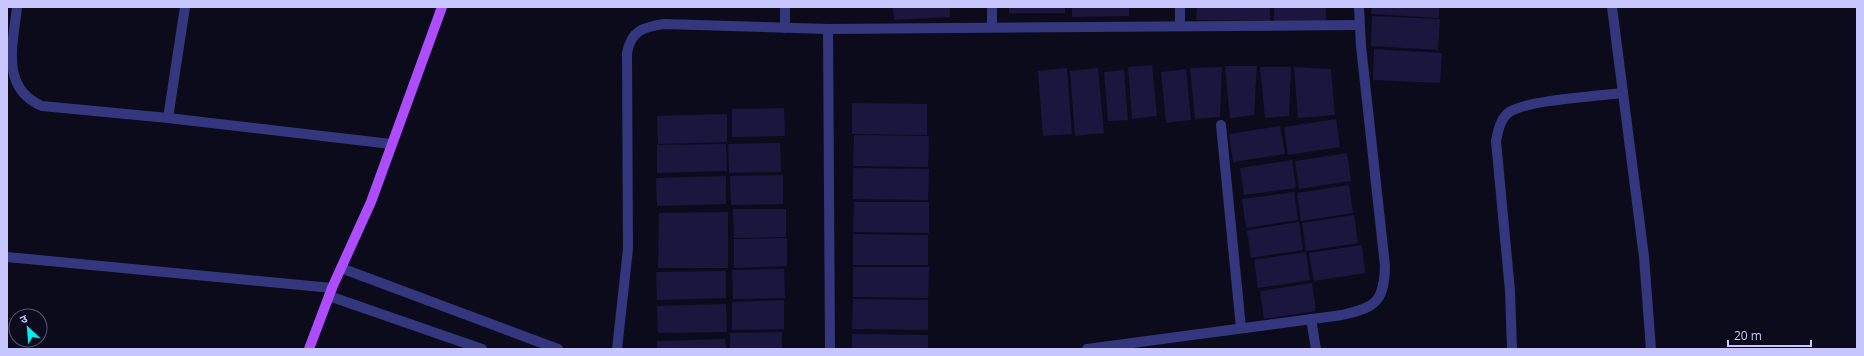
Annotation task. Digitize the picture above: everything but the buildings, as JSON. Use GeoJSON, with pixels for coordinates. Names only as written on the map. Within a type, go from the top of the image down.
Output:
{"type":"FeatureCollection","features":[{"type":"Feature","properties":{"kind":"main road"},"geometry":{"type":"LineString","coordinates":[[309,349],[341,268],[371,202],[442,7]]}},
{"type":"Feature","properties":{"kind":"street"},"geometry":{"type":"LineString","coordinates":[[17,7],[11,59],[11,75],[14,83],[30,101],[42,106],[168,118],[391,144]]}},
{"type":"Feature","properties":{"kind":"street"},"geometry":{"type":"LineString","coordinates":[[168,118],[185,7]]}},
{"type":"Feature","properties":{"kind":"street"},"geometry":{"type":"LineString","coordinates":[[785,7],[785,28]]}},
{"type":"Feature","properties":{"kind":"street"},"geometry":{"type":"LineString","coordinates":[[992,7],[992,27]]}},
{"type":"Feature","properties":{"kind":"street"},"geometry":{"type":"LineString","coordinates":[[1180,7],[1180,26]]}},
{"type":"Feature","properties":{"kind":"street"},"geometry":{"type":"LineString","coordinates":[[1087,349],[1144,345],[1241,328],[1342,315],[1364,310],[1374,304],[1381,294],[1385,280],[1385,266],[1358,7]]}},
{"type":"Feature","properties":{"kind":"street"},"geometry":{"type":"LineString","coordinates":[[1612,7],[1644,257],[1651,349]]}},
{"type":"Feature","properties":{"kind":"street"},"geometry":{"type":"LineString","coordinates":[[618,349],[628,249],[626,52],[634,35],[643,29],[664,24],[828,29],[1359,25]]}},
{"type":"Feature","properties":{"kind":"street"},"geometry":{"type":"LineString","coordinates":[[828,29],[830,349]]}},
{"type":"Feature","properties":{"kind":"street"},"geometry":{"type":"LineString","coordinates":[[1512,349],[1510,291],[1496,141],[1502,121],[1508,114],[1528,104],[1623,93]]}},
{"type":"Feature","properties":{"kind":"street"},"geometry":{"type":"LineString","coordinates":[[1221,125],[1241,328]]}},
{"type":"Feature","properties":{"kind":"street"},"geometry":{"type":"LineString","coordinates":[[7,257],[331,292],[482,349]]}},
{"type":"Feature","properties":{"kind":"street"},"geometry":{"type":"LineString","coordinates":[[341,268],[558,349]]}},
{"type":"Feature","properties":{"kind":"street"},"geometry":{"type":"LineString","coordinates":[[1311,319],[1316,349]]}}]}
